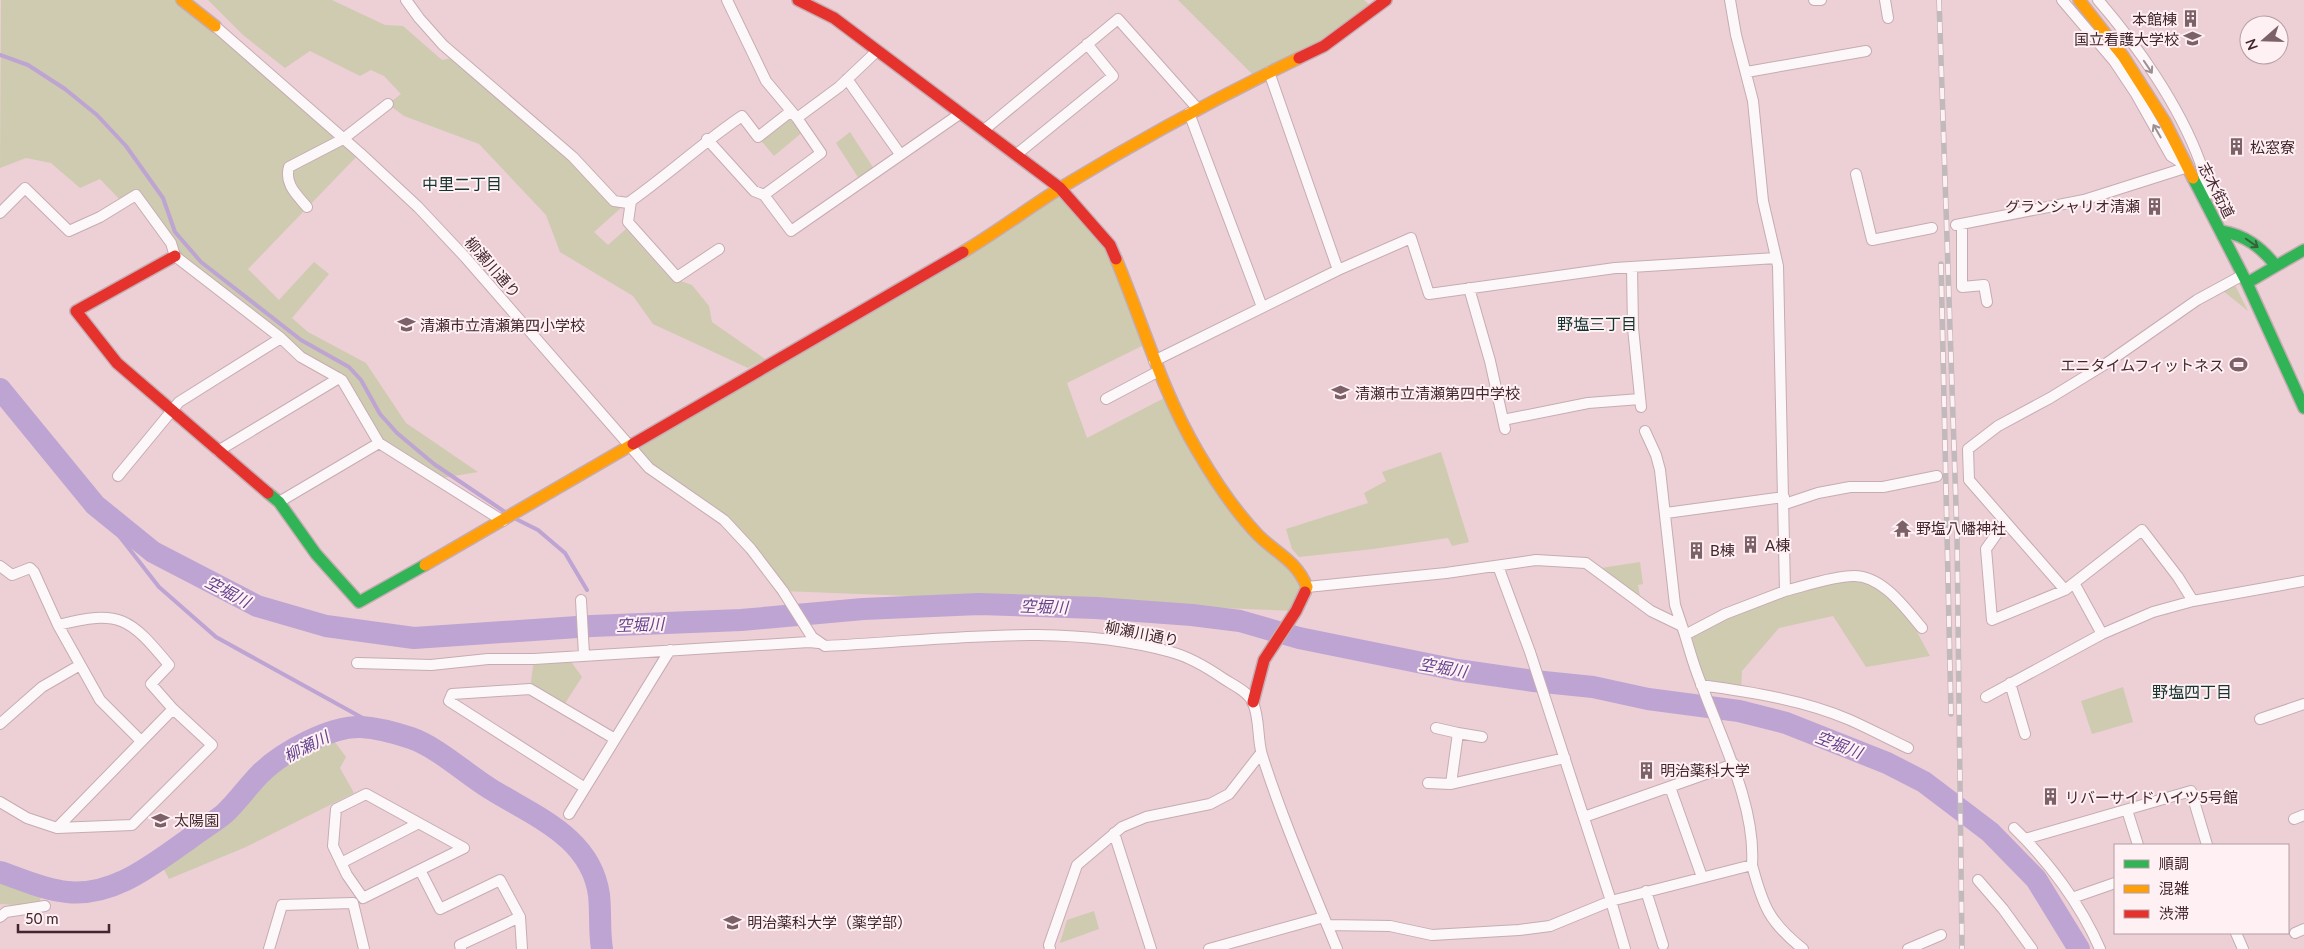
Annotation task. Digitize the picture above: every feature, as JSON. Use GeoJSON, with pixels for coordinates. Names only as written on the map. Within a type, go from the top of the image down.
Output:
{"type":"FeatureCollection","features":[{"type":"Feature","properties":{"kind":"street","name":"柳瀬川通り"},"geometry":{"type":"LineString","coordinates":[[182,0],[215,26],[418,207],[648,468],[724,520],[751,549],[783,591],[816,640],[824,646],[861,645],[993,634],[1068,636],[1133,644],[1172,652],[1189,658],[1231,683],[1253,702]]}},
{"type":"Feature","properties":{"kind":"street"},"geometry":{"type":"LineString","coordinates":[[406,0],[443,45],[573,157],[614,201],[628,203],[658,183],[708,139],[742,116],[758,137],[847,79],[877,51]]}},
{"type":"Feature","properties":{"kind":"street"},"geometry":{"type":"LineString","coordinates":[[728,0],[766,81],[821,153],[764,196]]}},
{"type":"Feature","properties":{"kind":"street"},"geometry":{"type":"LineString","coordinates":[[798,0],[834,18],[1060,188],[1110,246],[1131,294],[1157,366],[1197,451],[1231,503],[1259,536],[1290,560],[1302,574],[1306,587],[1296,611],[1264,660],[1253,702],[1262,754],[1336,949]]}},
{"type":"Feature","properties":{"kind":"street"},"geometry":{"type":"LineString","coordinates":[[175,256],[76,310],[117,363],[280,502],[316,554],[359,602],[509,518],[991,236],[1060,188],[1193,110],[1324,46],[1386,0]]}},
{"type":"Feature","properties":{"kind":"street"},"geometry":{"type":"LineString","coordinates":[[1730,0],[1736,35],[1753,101],[1763,201],[1777,262],[1785,500],[1785,591]]}},
{"type":"Feature","properties":{"kind":"street"},"geometry":{"type":"LineString","coordinates":[[1814,0],[1821,0]]}},
{"type":"Feature","properties":{"kind":"street"},"geometry":{"type":"LineString","coordinates":[[1885,0],[1888,18]]}},
{"type":"Feature","properties":{"kind":"street"},"geometry":{"type":"LineString","coordinates":[[2062,0],[2114,61],[2136,94],[2171,156],[2188,167]]}},
{"type":"Feature","properties":{"kind":"street","name":"志木街道"},"geometry":{"type":"LineString","coordinates":[[2079,0],[2100,25],[2146,89],[2245,279],[2304,408]]}},
{"type":"Feature","properties":{"kind":"street"},"geometry":{"type":"LineString","coordinates":[[2098,0],[2135,48],[2167,96],[2200,162],[2211,211]]}},
{"type":"Feature","properties":{"kind":"street"},"geometry":{"type":"LineString","coordinates":[[984,130],[1118,19],[1193,110],[1262,307]]}},
{"type":"Feature","properties":{"kind":"street"},"geometry":{"type":"LineString","coordinates":[[1017,154],[1113,76],[1087,44]]}},
{"type":"Feature","properties":{"kind":"street"},"geometry":{"type":"LineString","coordinates":[[1747,72],[1866,51]]}},
{"type":"Feature","properties":{"kind":"street"},"geometry":{"type":"LineString","coordinates":[[1270,72],[1338,270]]}},
{"type":"Feature","properties":{"kind":"street"},"geometry":{"type":"LineString","coordinates":[[847,79],[900,154]]}},
{"type":"Feature","properties":{"kind":"street"},"geometry":{"type":"LineString","coordinates":[[307,207],[290,186],[287,174],[289,167],[343,139],[388,104]]}},
{"type":"Feature","properties":{"kind":"street"},"geometry":{"type":"LineString","coordinates":[[708,139],[754,192],[764,196],[791,231],[961,113]]}},
{"type":"Feature","properties":{"kind":"street"},"geometry":{"type":"LineString","coordinates":[[1987,302],[1984,285],[1962,287],[1959,225],[2084,200],[2188,167]]}},
{"type":"Feature","properties":{"kind":"street"},"geometry":{"type":"LineString","coordinates":[[1856,174],[1872,240],[1932,228]]}},
{"type":"Feature","properties":{"kind":"street"},"geometry":{"type":"LineString","coordinates":[[0,213],[25,188],[69,231],[100,217],[136,195],[171,243],[175,256],[281,338],[301,357],[339,378],[379,443],[509,518]]}},
{"type":"Feature","properties":{"kind":"street"},"geometry":{"type":"LineString","coordinates":[[631,201],[628,222],[678,277],[719,249]]}},
{"type":"Feature","properties":{"kind":"street"},"geometry":{"type":"LineString","coordinates":[[2221,231],[2236,233],[2255,244],[2276,266]]}},
{"type":"Feature","properties":{"kind":"street"},"geometry":{"type":"LineString","coordinates":[[1106,399],[1157,366],[1262,307],[1338,270],[1411,238],[1429,294],[1632,267],[1777,262]]}},
{"type":"Feature","properties":{"kind":"street"},"geometry":{"type":"LineString","coordinates":[[2065,590],[1969,480],[1968,450],[1998,426],[2050,398],[2106,363],[2197,300],[2276,266],[2304,250]]}},
{"type":"Feature","properties":{"kind":"street"},"geometry":{"type":"LineString","coordinates":[[1469,288],[1490,361],[1504,424],[1588,403],[1641,403],[1633,328],[1632,267]]}},
{"type":"Feature","properties":{"kind":"street"},"geometry":{"type":"LineString","coordinates":[[118,476],[179,402],[281,338]]}},
{"type":"Feature","properties":{"kind":"street"},"geometry":{"type":"LineString","coordinates":[[218,451],[339,378]]}},
{"type":"Feature","properties":{"kind":"street"},"geometry":{"type":"LineString","coordinates":[[1645,431],[1656,455],[1660,470],[1675,605],[1702,687],[1734,764],[1754,845],[1752,865],[1761,898],[1769,916],[1789,938],[1803,949]]}},
{"type":"Feature","properties":{"kind":"street"},"geometry":{"type":"LineString","coordinates":[[280,502],[379,443]]}},
{"type":"Feature","properties":{"kind":"street"},"geometry":{"type":"LineString","coordinates":[[1666,513],[1785,500],[1850,487],[1890,486],[1937,476]]}},
{"type":"Feature","properties":{"kind":"street"},"geometry":{"type":"LineString","coordinates":[[2005,522],[1986,549],[1992,620],[2065,590],[2142,530],[2178,577],[2193,601]]}},
{"type":"Feature","properties":{"kind":"street"},"geometry":{"type":"LineString","coordinates":[[1306,587],[1446,573],[1536,560],[1586,563],[1683,631]]}},
{"type":"Feature","properties":{"kind":"street"},"geometry":{"type":"LineString","coordinates":[[0,566],[12,576],[30,568],[34,572],[58,624],[100,700],[141,742]]}},
{"type":"Feature","properties":{"kind":"street"},"geometry":{"type":"LineString","coordinates":[[1498,566],[1531,655],[1611,900],[1625,949]]}},
{"type":"Feature","properties":{"kind":"street"},"geometry":{"type":"LineString","coordinates":[[1683,631],[1785,591],[1854,576],[1869,579],[1880,585],[1894,597],[1922,628]]}},
{"type":"Feature","properties":{"kind":"street"},"geometry":{"type":"LineString","coordinates":[[1986,697],[2102,634],[2153,612],[2193,601],[2304,582]]}},
{"type":"Feature","properties":{"kind":"street"},"geometry":{"type":"LineString","coordinates":[[2074,583],[2102,634]]}},
{"type":"Feature","properties":{"kind":"street"},"geometry":{"type":"LineString","coordinates":[[580,600],[584,654]]}},
{"type":"Feature","properties":{"kind":"street"},"geometry":{"type":"LineString","coordinates":[[0,802],[27,818],[57,828],[132,825],[212,745],[173,710],[151,684],[169,665],[149,641],[132,626],[122,619],[107,617],[58,624]]}},
{"type":"Feature","properties":{"kind":"street","name":"柳瀬川通り"},"geometry":{"type":"LineString","coordinates":[[358,663],[431,664],[488,659],[809,642],[816,640]]}},
{"type":"Feature","properties":{"kind":"street"},"geometry":{"type":"LineString","coordinates":[[569,814],[670,650]]}},
{"type":"Feature","properties":{"kind":"street"},"geometry":{"type":"LineString","coordinates":[[0,724],[42,687],[80,665]]}},
{"type":"Feature","properties":{"kind":"street"},"geometry":{"type":"LineString","coordinates":[[2010,683],[2025,734]]}},
{"type":"Feature","properties":{"kind":"street"},"geometry":{"type":"LineString","coordinates":[[1702,687],[1785,699],[1849,720],[1908,748]]}},
{"type":"Feature","properties":{"kind":"street"},"geometry":{"type":"LineString","coordinates":[[585,788],[449,701],[452,694],[530,689],[615,739]]}},
{"type":"Feature","properties":{"kind":"street"},"geometry":{"type":"LineString","coordinates":[[2260,719],[2304,704]]}},
{"type":"Feature","properties":{"kind":"street"},"geometry":{"type":"LineString","coordinates":[[57,828],[173,710]]}},
{"type":"Feature","properties":{"kind":"street"},"geometry":{"type":"LineString","coordinates":[[1436,728],[1482,737]]}},
{"type":"Feature","properties":{"kind":"street"},"geometry":{"type":"LineString","coordinates":[[1451,784],[1458,733]]}},
{"type":"Feature","properties":{"kind":"street"},"geometry":{"type":"LineString","coordinates":[[1050,949],[1050,940],[1077,866],[1122,827],[1146,817],[1210,804],[1229,794],[1262,754]]}},
{"type":"Feature","properties":{"kind":"street"},"geometry":{"type":"LineString","coordinates":[[1428,783],[1451,784],[1565,758]]}},
{"type":"Feature","properties":{"kind":"street"},"geometry":{"type":"LineString","coordinates":[[1584,817],[1734,764]]}},
{"type":"Feature","properties":{"kind":"street"},"geometry":{"type":"LineString","coordinates":[[1670,786],[1702,877]]}},
{"type":"Feature","properties":{"kind":"street"},"geometry":{"type":"LineString","coordinates":[[2025,839],[2191,791],[2207,844]]}},
{"type":"Feature","properties":{"kind":"street"},"geometry":{"type":"LineString","coordinates":[[269,949],[282,906],[353,903],[464,848],[366,794],[358,797],[336,809],[333,846],[341,863],[363,898]]}},
{"type":"Feature","properties":{"kind":"street"},"geometry":{"type":"LineString","coordinates":[[2127,810],[2138,844]]}},
{"type":"Feature","properties":{"kind":"street"},"geometry":{"type":"LineString","coordinates":[[341,863],[419,823]]}},
{"type":"Feature","properties":{"kind":"street"},"geometry":{"type":"LineString","coordinates":[[2014,828],[2072,898],[2100,949]]}},
{"type":"Feature","properties":{"kind":"street"},"geometry":{"type":"LineString","coordinates":[[1114,833],[1151,949]]}},
{"type":"Feature","properties":{"kind":"street"},"geometry":{"type":"LineString","coordinates":[[1209,949],[1325,921],[1390,926],[1432,935],[1519,930],[1550,926],[1611,900],[1752,865]]}},
{"type":"Feature","properties":{"kind":"street"},"geometry":{"type":"LineString","coordinates":[[420,870],[440,909],[500,880],[520,917],[522,949]]}},
{"type":"Feature","properties":{"kind":"street"},"geometry":{"type":"LineString","coordinates":[[1978,880],[2003,909],[2032,949]]}},
{"type":"Feature","properties":{"kind":"street"},"geometry":{"type":"LineString","coordinates":[[2072,898],[2114,883]]}},
{"type":"Feature","properties":{"kind":"street"},"geometry":{"type":"LineString","coordinates":[[1646,891],[1663,945]]}},
{"type":"Feature","properties":{"kind":"street"},"geometry":{"type":"LineString","coordinates":[[353,903],[364,949]]}},
{"type":"Feature","properties":{"kind":"street"},"geometry":{"type":"LineString","coordinates":[[0,917],[6,912],[45,906]]}},
{"type":"Feature","properties":{"kind":"street"},"geometry":{"type":"LineString","coordinates":[[461,949],[460,945],[520,917]]}},
{"type":"Feature","properties":{"kind":"street"},"geometry":{"type":"LineString","coordinates":[[2236,934],[2242,949]]}},
{"type":"Feature","properties":{"kind":"street"},"geometry":{"type":"LineString","coordinates":[[1908,949],[1941,936]]}},
{"type":"Feature","properties":{"kind":"shaded area"},"geometry":{"type":"Polygon","coordinates":[[[1,0],[182,0],[360,153],[248,269],[279,300],[314,262],[329,274],[292,318],[308,332],[366,363],[406,423],[478,472],[436,479],[379,443],[339,378],[301,357],[175,256],[136,195],[123,203],[100,179],[80,188],[51,163],[26,158],[0,168],[1,0]]]}},
{"type":"Feature","properties":{"kind":"shaded area"},"geometry":{"type":"Polygon","coordinates":[[[208,0],[332,0],[385,25],[403,26],[442,60],[453,58],[523,114],[610,203],[622,207],[594,232],[608,245],[626,229],[669,277],[692,285],[709,306],[712,322],[765,359],[748,368],[653,324],[633,296],[560,252],[546,215],[479,144],[404,116],[388,104],[401,94],[384,76],[371,70],[360,76],[310,51],[285,68],[243,35],[208,0]]]}},
{"type":"Feature","properties":{"kind":"shaded area"},"geometry":{"type":"Polygon","coordinates":[[[1178,0],[1364,0],[1374,9],[1256,78],[1178,0]]]}},
{"type":"Feature","properties":{"kind":"shaded area"},"geometry":{"type":"Polygon","coordinates":[[[790,112],[805,130],[774,156],[758,137],[790,112]]]}},
{"type":"Feature","properties":{"kind":"shaded area"},"geometry":{"type":"Polygon","coordinates":[[[850,132],[876,172],[861,182],[836,143],[850,132]]]}},
{"type":"Feature","properties":{"kind":"shaded area"},"geometry":{"type":"Polygon","coordinates":[[[1060,188],[1110,245],[1148,343],[1067,383],[1087,438],[1170,395],[1231,503],[1302,574],[1296,611],[783,591],[724,520],[649,468],[630,445],[1060,188]]]}},
{"type":"Feature","properties":{"kind":"shaded area"},"geometry":{"type":"Polygon","coordinates":[[[2235,285],[2248,311],[2222,290],[2235,285]]]}},
{"type":"Feature","properties":{"kind":"shaded area"},"geometry":{"type":"Polygon","coordinates":[[[1441,452],[1469,542],[1452,546],[1448,538],[1299,557],[1292,549],[1286,529],[1368,503],[1364,493],[1386,481],[1382,472],[1441,452]]]}},
{"type":"Feature","properties":{"kind":"shaded area"},"geometry":{"type":"Polygon","coordinates":[[[1640,562],[1643,584],[1638,585],[1640,596],[1601,568],[1640,562]]]}},
{"type":"Feature","properties":{"kind":"shaded area"},"geometry":{"type":"Polygon","coordinates":[[[1869,579],[1922,628],[1917,632],[1930,656],[1866,667],[1833,616],[1779,628],[1742,671],[1741,692],[1701,685],[1685,635],[1725,614],[1821,582],[1869,579]]]}},
{"type":"Feature","properties":{"kind":"shaded area"},"geometry":{"type":"Polygon","coordinates":[[[534,659],[570,660],[582,677],[562,708],[530,689],[534,659]]]}},
{"type":"Feature","properties":{"kind":"shaded area"},"geometry":{"type":"Polygon","coordinates":[[[2123,687],[2133,722],[2092,734],[2081,701],[2123,687]]]}},
{"type":"Feature","properties":{"kind":"shaded area"},"geometry":{"type":"Polygon","coordinates":[[[335,742],[346,757],[340,768],[354,793],[246,847],[169,879],[161,864],[226,819],[262,777],[301,751],[335,742]]]}},
{"type":"Feature","properties":{"kind":"shaded area"},"geometry":{"type":"Polygon","coordinates":[[[0,878],[42,892],[40,901],[15,905],[0,904],[0,878]]]}},
{"type":"Feature","properties":{"kind":"shaded area"},"geometry":{"type":"Polygon","coordinates":[[[1094,911],[1099,929],[1060,943],[1067,920],[1094,911]]]}},
{"type":"Feature","properties":{"kind":"waterway"},"geometry":{"type":"LineString","coordinates":[[0,55],[28,65],[65,89],[97,115],[126,146],[163,198],[175,232],[201,262],[301,340],[349,367],[361,380],[380,414],[397,433],[434,464],[508,514]]}},
{"type":"Feature","properties":{"kind":"waterway","name":"空堀川"},"geometry":{"type":"LineString","coordinates":[[0,389],[95,505],[153,552],[257,606],[326,626],[414,638],[592,626],[741,620],[863,609],[979,604],[1096,608],[1192,615],[1240,621],[1299,638],[1457,670],[1593,687],[1648,699],[1739,711],[1786,723],[1887,763],[1924,782],[1990,832],[2036,879],[2079,949]]}},
{"type":"Feature","properties":{"kind":"waterway"},"geometry":{"type":"LineString","coordinates":[[95,505],[159,587],[216,637],[388,732]]}},
{"type":"Feature","properties":{"kind":"waterway"},"geometry":{"type":"LineString","coordinates":[[514,518],[538,530],[565,553],[587,590]]}},
{"type":"Feature","properties":{"kind":"waterway","name":"柳瀬川"},"geometry":{"type":"LineString","coordinates":[[0,872],[41,887],[67,892],[84,892],[117,884],[161,859],[224,814],[260,774],[293,749],[335,731],[361,727],[386,731],[421,742],[489,788],[558,830],[585,857],[594,875],[599,895],[602,949]]}},
{"type":"Feature","properties":{"kind":"railway"},"geometry":{"type":"LineString","coordinates":[[1939,0],[1957,536],[1962,949]]}},
{"type":"Feature","properties":{"kind":"railway"},"geometry":{"type":"LineString","coordinates":[[1941,264],[1951,714]]}},
{"type":"Feature","properties":{"kind":"traffic: fast"},"geometry":{"type":"LineString","coordinates":[[2193,178],[2247,283],[2304,408]]}},
{"type":"Feature","properties":{"kind":"traffic: fast"},"geometry":{"type":"LineString","coordinates":[[2221,231],[2238,235],[2252,243],[2276,266],[2247,283]]}},
{"type":"Feature","properties":{"kind":"traffic: fast"},"geometry":{"type":"LineString","coordinates":[[2276,266],[2304,250]]}},
{"type":"Feature","properties":{"kind":"traffic: fast"},"geometry":{"type":"LineString","coordinates":[[268,493],[279,502],[316,554],[359,602],[425,565]]}},
{"type":"Feature","properties":{"kind":"traffic: slow"},"geometry":{"type":"LineString","coordinates":[[182,0],[215,26]]}},
{"type":"Feature","properties":{"kind":"traffic: slow"},"geometry":{"type":"LineString","coordinates":[[2079,0],[2123,56],[2165,122],[2193,178]]}},
{"type":"Feature","properties":{"kind":"traffic: slow"},"geometry":{"type":"LineString","coordinates":[[963,252],[1062,187],[1120,152],[1299,58]]}},
{"type":"Feature","properties":{"kind":"traffic: slow"},"geometry":{"type":"LineString","coordinates":[[1116,259],[1163,381],[1198,452],[1218,485],[1241,516],[1265,542],[1286,558],[1297,570],[1307,587],[1305,592]]}},
{"type":"Feature","properties":{"kind":"traffic: slow"},"geometry":{"type":"LineString","coordinates":[[425,565],[633,444]]}},
{"type":"Feature","properties":{"kind":"traffic: jam"},"geometry":{"type":"LineString","coordinates":[[798,0],[834,18],[1060,188],[1110,245],[1116,259]]}},
{"type":"Feature","properties":{"kind":"traffic: jam"},"geometry":{"type":"LineString","coordinates":[[1299,58],[1324,46],[1386,0]]}},
{"type":"Feature","properties":{"kind":"traffic: jam"},"geometry":{"type":"LineString","coordinates":[[633,444],[963,252]]}},
{"type":"Feature","properties":{"kind":"traffic: jam"},"geometry":{"type":"LineString","coordinates":[[175,256],[76,311],[117,363],[268,493]]}},
{"type":"Feature","properties":{"kind":"traffic: jam"},"geometry":{"type":"LineString","coordinates":[[1253,702],[1264,660],[1296,611],[1305,592]]}},
{"type":"Feature","properties":{"kind":"place","name":"本館棟"},"geometry":{"type":"Point","coordinates":[2191,19]}},
{"type":"Feature","properties":{"kind":"place","name":"国立看護大学校"},"geometry":{"type":"Point","coordinates":[2193,39]}},
{"type":"Feature","properties":{"kind":"place","name":"松窓寮"},"geometry":{"type":"Point","coordinates":[2236,147]}},
{"type":"Feature","properties":{"kind":"place","name":"グランシャリオ清瀬"},"geometry":{"type":"Point","coordinates":[2154,206]}},
{"type":"Feature","properties":{"kind":"place","name":"清瀬市立清瀬第四小学校"},"geometry":{"type":"Point","coordinates":[406,325]}},
{"type":"Feature","properties":{"kind":"place","name":"エニタイムフィットネス"},"geometry":{"type":"Point","coordinates":[2238,365]}},
{"type":"Feature","properties":{"kind":"place","name":"清瀬市立清瀬第四中学校"},"geometry":{"type":"Point","coordinates":[1341,393]}},
{"type":"Feature","properties":{"kind":"place","name":"野塩八幡神社"},"geometry":{"type":"Point","coordinates":[1902,528]}},
{"type":"Feature","properties":{"kind":"place","name":"A棟"},"geometry":{"type":"Point","coordinates":[1751,545]}},
{"type":"Feature","properties":{"kind":"place","name":"B棟"},"geometry":{"type":"Point","coordinates":[1696,550]}},
{"type":"Feature","properties":{"kind":"place","name":"明治薬科大学"},"geometry":{"type":"Point","coordinates":[1646,770]}},
{"type":"Feature","properties":{"kind":"place","name":"リバーサイドハイツ5号館"},"geometry":{"type":"Point","coordinates":[2051,797]}},
{"type":"Feature","properties":{"kind":"place","name":"太陽園"},"geometry":{"type":"Point","coordinates":[160,820]}},
{"type":"Feature","properties":{"kind":"place","name":"明治薬科大学（薬学部）"},"geometry":{"type":"Point","coordinates":[733,922]}},
{"type":"Feature","properties":{"kind":"district","name":"中里二丁目"},"geometry":{"type":"Point","coordinates":[462,183]}},
{"type":"Feature","properties":{"kind":"district","name":"野塩三丁目"},"geometry":{"type":"Point","coordinates":[1597,323]}},
{"type":"Feature","properties":{"kind":"district","name":"野塩四丁目"},"geometry":{"type":"Point","coordinates":[2192,691]}}]}
